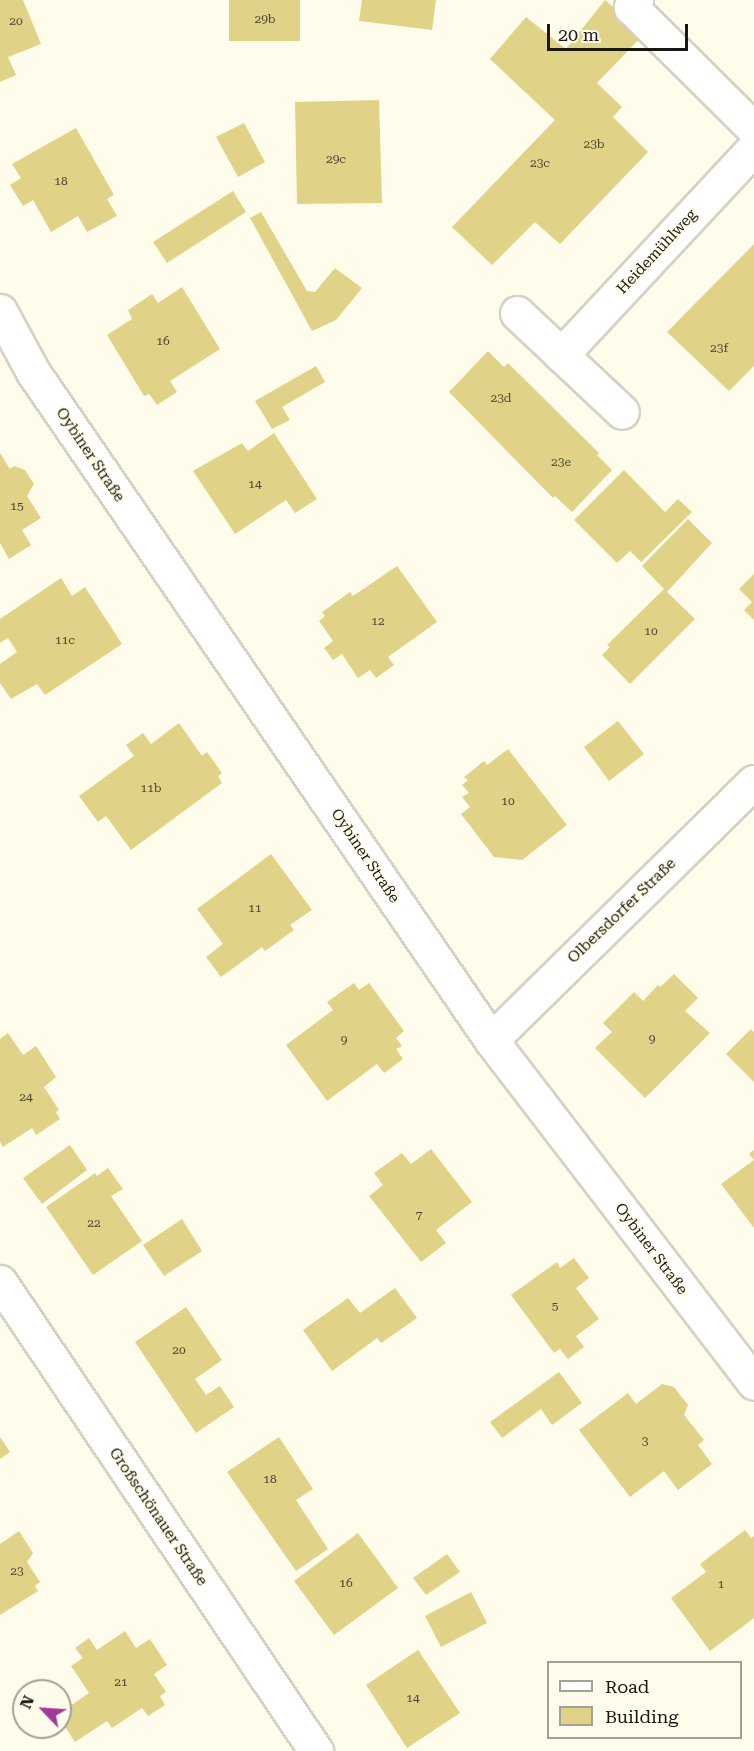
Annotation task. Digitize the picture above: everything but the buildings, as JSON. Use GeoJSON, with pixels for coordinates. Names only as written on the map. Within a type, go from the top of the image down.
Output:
{"type":"FeatureCollection","features":[{"type":"Feature","properties":{"kind":"street"},"geometry":{"type":"LineString","coordinates":[[636,0],[631,7],[754,129]]}},
{"type":"Feature","properties":{"kind":"street","name":"Heidemühlweg"},"geometry":{"type":"LineString","coordinates":[[561,355],[754,148]]}},
{"type":"Feature","properties":{"kind":"street","name":"Oybiner Straße"},"geometry":{"type":"LineString","coordinates":[[0,311],[33,372],[491,1040],[754,1383]]}},
{"type":"Feature","properties":{"kind":"street"},"geometry":{"type":"LineString","coordinates":[[516,313],[622,412]]}},
{"type":"Feature","properties":{"kind":"street","name":"Olbersdorfer Straße"},"geometry":{"type":"LineString","coordinates":[[491,1040],[754,782]]}},
{"type":"Feature","properties":{"kind":"street","name":"Großschönauer Straße"},"geometry":{"type":"LineString","coordinates":[[0,1282],[316,1751]]}}]}
